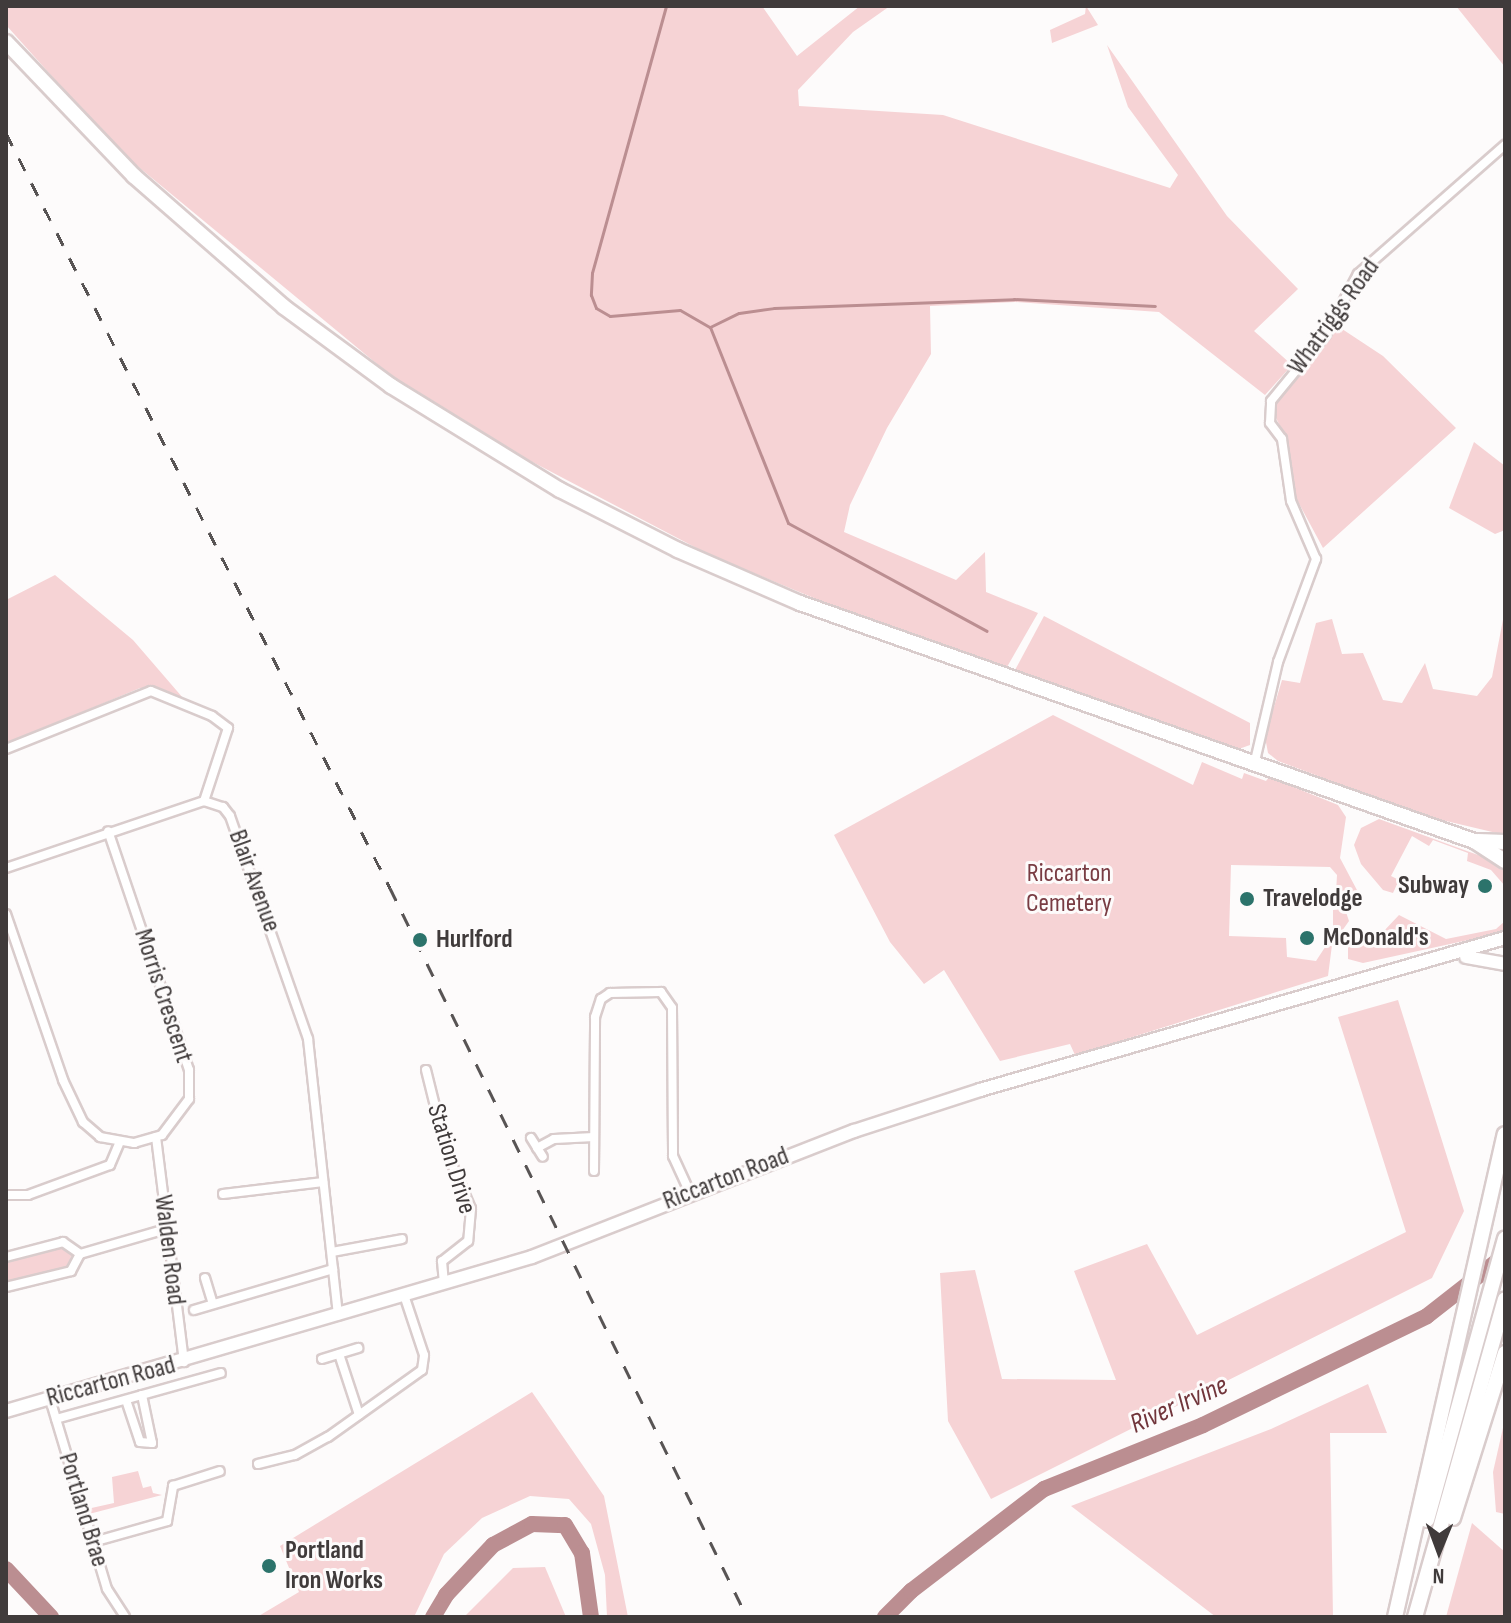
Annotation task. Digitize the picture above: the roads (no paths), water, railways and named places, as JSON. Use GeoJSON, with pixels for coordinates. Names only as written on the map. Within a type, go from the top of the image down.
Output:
{"type":"FeatureCollection","features":[{"type":"Feature","properties":{"kind":"highway"},"geometry":{"type":"LineString","coordinates":[[6,42],[96,139],[232,265],[358,363],[502,457],[666,544],[800,603],[1255,761],[1474,841],[1505,861]]}},
{"type":"Feature","properties":{"kind":"highway"},"geometry":{"type":"LineString","coordinates":[[1474,841],[1505,842]]}},
{"type":"Feature","properties":{"kind":"highway"},"geometry":{"type":"LineString","coordinates":[[1398,1617],[1505,1134]]}},
{"type":"Feature","properties":{"kind":"highway"},"geometry":{"type":"LineString","coordinates":[[1398,1617],[1505,1239]]}},
{"type":"Feature","properties":{"kind":"highway"},"geometry":{"type":"LineString","coordinates":[[1418,1617],[1504,1303]]}},
{"type":"Feature","properties":{"kind":"highway"},"geometry":{"type":"LineString","coordinates":[[1418,1617],[1505,1353]]}},
{"type":"Feature","properties":{"kind":"main road","name":"Riccarton Road"},"geometry":{"type":"LineString","coordinates":[[1449,956],[1505,938]]}},
{"type":"Feature","properties":{"kind":"main road","name":"Riccarton Road"},"geometry":{"type":"LineString","coordinates":[[6,1411],[184,1362],[532,1257],[854,1131],[1046,1069],[1413,961],[1449,956],[1490,957],[1505,964]]}},
{"type":"Feature","properties":{"kind":"street","name":"Whatriggs Road"},"geometry":{"type":"LineString","coordinates":[[1255,761],[1278,662],[1316,559],[1291,501],[1282,439],[1270,423],[1271,401],[1326,334],[1358,274],[1505,145]]}},
{"type":"Feature","properties":{"kind":"street"},"geometry":{"type":"LineString","coordinates":[[6,749],[151,691],[212,716],[228,728],[204,801],[6,868]]}},
{"type":"Feature","properties":{"kind":"street","name":"Blair Avenue"},"geometry":{"type":"LineString","coordinates":[[204,801],[230,816],[296,996],[308,1039],[338,1315]]}},
{"type":"Feature","properties":{"kind":"street","name":"Morris Crescent"},"geometry":{"type":"LineString","coordinates":[[108,831],[189,1070],[189,1099],[175,1124],[156,1137]]}},
{"type":"Feature","properties":{"kind":"street"},"geometry":{"type":"LineString","coordinates":[[6,914],[63,1080],[83,1122],[100,1137],[134,1143],[156,1137]]}},
{"type":"Feature","properties":{"kind":"street"},"geometry":{"type":"LineString","coordinates":[[594,1171],[595,1017],[601,999],[610,993],[661,992],[672,1008],[673,1156],[690,1193]]}},
{"type":"Feature","properties":{"kind":"street","name":"Station Drive"},"geometry":{"type":"LineString","coordinates":[[426,1070],[446,1150],[471,1209],[468,1241],[442,1261],[444,1283]]}},
{"type":"Feature","properties":{"kind":"street","name":"Walden Road"},"geometry":{"type":"LineString","coordinates":[[156,1137],[184,1362]]}},
{"type":"Feature","properties":{"kind":"street"},"geometry":{"type":"LineString","coordinates":[[537,1148],[554,1139],[594,1137]]}},
{"type":"Feature","properties":{"kind":"street"},"geometry":{"type":"LineString","coordinates":[[531,1138],[543,1157]]}},
{"type":"Feature","properties":{"kind":"street"},"geometry":{"type":"LineString","coordinates":[[6,1195],[28,1195],[110,1165],[120,1141]]}},
{"type":"Feature","properties":{"kind":"street"},"geometry":{"type":"LineString","coordinates":[[223,1194],[323,1182]]}},
{"type":"Feature","properties":{"kind":"street"},"geometry":{"type":"LineString","coordinates":[[6,1287],[71,1271],[80,1254],[166,1229]]}},
{"type":"Feature","properties":{"kind":"street"},"geometry":{"type":"LineString","coordinates":[[332,1252],[402,1239]]}},
{"type":"Feature","properties":{"kind":"street"},"geometry":{"type":"LineString","coordinates":[[6,1257],[63,1242],[80,1254]]}},
{"type":"Feature","properties":{"kind":"street"},"geometry":{"type":"LineString","coordinates":[[194,1310],[333,1269]]}},
{"type":"Feature","properties":{"kind":"street"},"geometry":{"type":"LineString","coordinates":[[205,1278],[213,1304]]}},
{"type":"Feature","properties":{"kind":"street"},"geometry":{"type":"LineString","coordinates":[[258,1464],[295,1455],[422,1370],[424,1355],[404,1295]]}},
{"type":"Feature","properties":{"kind":"street"},"geometry":{"type":"LineString","coordinates":[[322,1359],[358,1348]]}},
{"type":"Feature","properties":{"kind":"street"},"geometry":{"type":"LineString","coordinates":[[339,1354],[359,1415]]}},
{"type":"Feature","properties":{"kind":"street","name":"Riccarton Road"},"geometry":{"type":"LineString","coordinates":[[56,1419],[221,1373]]}},
{"type":"Feature","properties":{"kind":"street","name":"Riccarton Road"},"geometry":{"type":"LineString","coordinates":[[126,1400],[140,1442],[152,1443],[142,1395]]}},
{"type":"Feature","properties":{"kind":"street","name":"Portland Brae"},"geometry":{"type":"LineString","coordinates":[[50,1399],[107,1589],[125,1617]]}},
{"type":"Feature","properties":{"kind":"street"},"geometry":{"type":"LineString","coordinates":[[93,1542],[167,1521],[173,1486],[220,1471]]}},
{"type":"Feature","properties":{"kind":"waterway"},"geometry":{"type":"LineString","coordinates":[[666,6],[592,273],[591,295],[596,308],[610,316],[680,310],[710,327],[739,313],[774,308],[1014,299],[1155,306]]}},
{"type":"Feature","properties":{"kind":"waterway"},"geometry":{"type":"LineString","coordinates":[[710,327],[788,523],[987,631]]}},
{"type":"Feature","properties":{"kind":"waterway","name":"River Irvine"},"geometry":{"type":"LineString","coordinates":[[885,1617],[911,1591],[1044,1489],[1203,1425],[1427,1316],[1505,1255]]}},
{"type":"Feature","properties":{"kind":"waterway","name":"River Irvine"},"geometry":{"type":"LineString","coordinates":[[433,1617],[446,1595],[493,1545],[532,1524],[565,1525],[582,1553],[591,1617]]}},
{"type":"Feature","properties":{"kind":"waterway","name":"River Irvine"},"geometry":{"type":"LineString","coordinates":[[6,1569],[51,1617]]}},
{"type":"Feature","properties":{"kind":"railway"},"geometry":{"type":"LineString","coordinates":[[6,133],[390,888],[747,1617]]}},
{"type":"Feature","properties":{"kind":"place","name":"Subway"},"geometry":{"type":"Point","coordinates":[1485,886]}},
{"type":"Feature","properties":{"kind":"place","name":"Travelodge"},"geometry":{"type":"Point","coordinates":[1247,899]}},
{"type":"Feature","properties":{"kind":"place","name":"McDonald's"},"geometry":{"type":"Point","coordinates":[1307,938]}},
{"type":"Feature","properties":{"kind":"place","name":"Hurlford"},"geometry":{"type":"Point","coordinates":[420,940]}},
{"type":"Feature","properties":{"kind":"place","name":"Portland Iron Works"},"geometry":{"type":"Point","coordinates":[269,1566]}},
{"type":"Feature","properties":{"kind":"park label","name":"Riccarton Cemetery"},"geometry":{"type":"Point","coordinates":[1069,889]}}]}
